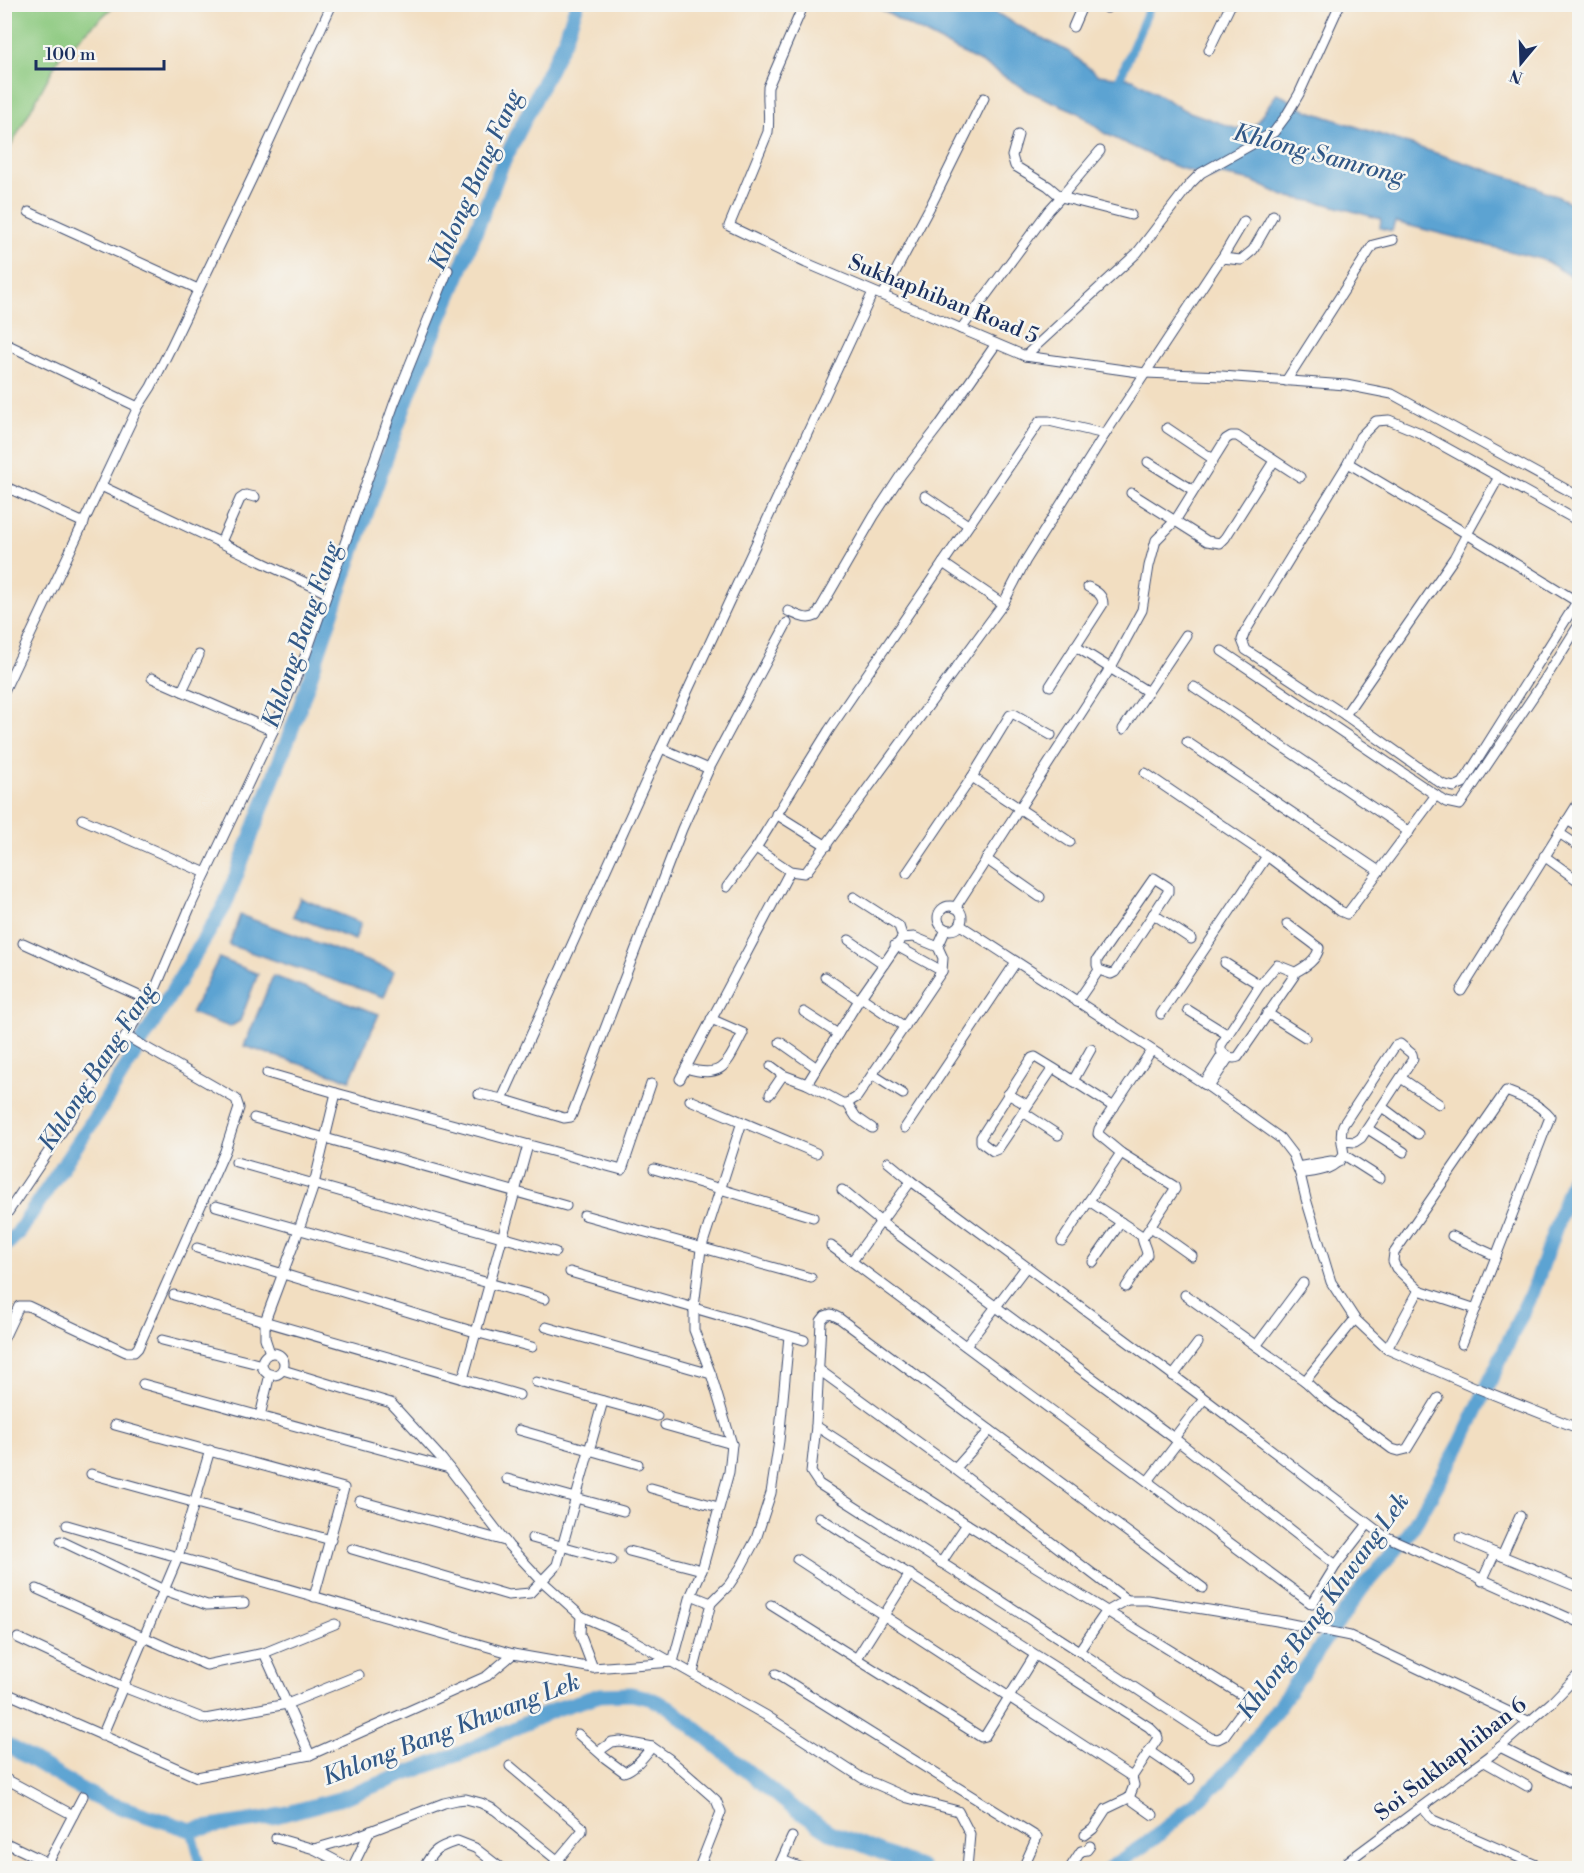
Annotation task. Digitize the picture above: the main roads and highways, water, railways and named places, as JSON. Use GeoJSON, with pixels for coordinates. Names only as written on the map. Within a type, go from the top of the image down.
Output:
{"type":"FeatureCollection","features":[{"type":"Feature","properties":{"kind":"water","name":"Khlong Samrong"},"geometry":{"type":"Polygon","coordinates":[[[874,5],[983,5],[1069,52],[1098,75],[1133,79],[1184,110],[1237,129],[1255,125],[1277,93],[1309,111],[1529,184],[1579,206],[1579,281],[1544,260],[1395,222],[1392,231],[1380,228],[1381,219],[1327,204],[1284,196],[1252,181],[1222,175],[1209,178],[1169,164],[1104,133],[1077,112],[1030,92],[984,64],[874,5]]]}},
{"type":"Feature","properties":{"kind":"water"},"geometry":{"type":"Polygon","coordinates":[[[300,898],[361,923],[355,940],[293,916],[300,898]]]}},
{"type":"Feature","properties":{"kind":"water"},"geometry":{"type":"Polygon","coordinates":[[[240,915],[394,971],[384,997],[229,945],[240,915]]]}},
{"type":"Feature","properties":{"kind":"water"},"geometry":{"type":"Polygon","coordinates":[[[219,958],[258,974],[240,1021],[230,1027],[191,1013],[219,958]]]}},
{"type":"Feature","properties":{"kind":"water"},"geometry":{"type":"Polygon","coordinates":[[[273,976],[379,1014],[350,1080],[244,1046],[273,976]]]}},
{"type":"Feature","properties":{"kind":"waterway","name":"Khlong Bang Fang"},"geometry":{"type":"LineString","coordinates":[[4,1247],[18,1233],[100,1110],[225,905],[299,710],[411,388],[501,167],[565,39],[577,4]]}},
{"type":"Feature","properties":{"kind":"waterway"},"geometry":{"type":"LineString","coordinates":[[1116,87],[1151,4]]}},
{"type":"Feature","properties":{"kind":"waterway","name":"Khlong Bang Khwang Lek"},"geometry":{"type":"LineString","coordinates":[[1110,1868],[1153,1839],[1220,1781],[1257,1737],[1363,1587],[1407,1537],[1461,1443],[1536,1283],[1580,1158]]}},
{"type":"Feature","properties":{"kind":"waterway","name":"Khlong Bang Khwang Lek"},"geometry":{"type":"LineString","coordinates":[[4,1743],[105,1802],[191,1830],[269,1818],[339,1799],[464,1752],[556,1709],[600,1695],[631,1694],[649,1698],[669,1707],[789,1805],[830,1832],[921,1868]]}},
{"type":"Feature","properties":{"kind":"waterway"},"geometry":{"type":"LineString","coordinates":[[191,1830],[201,1868]]}}]}
